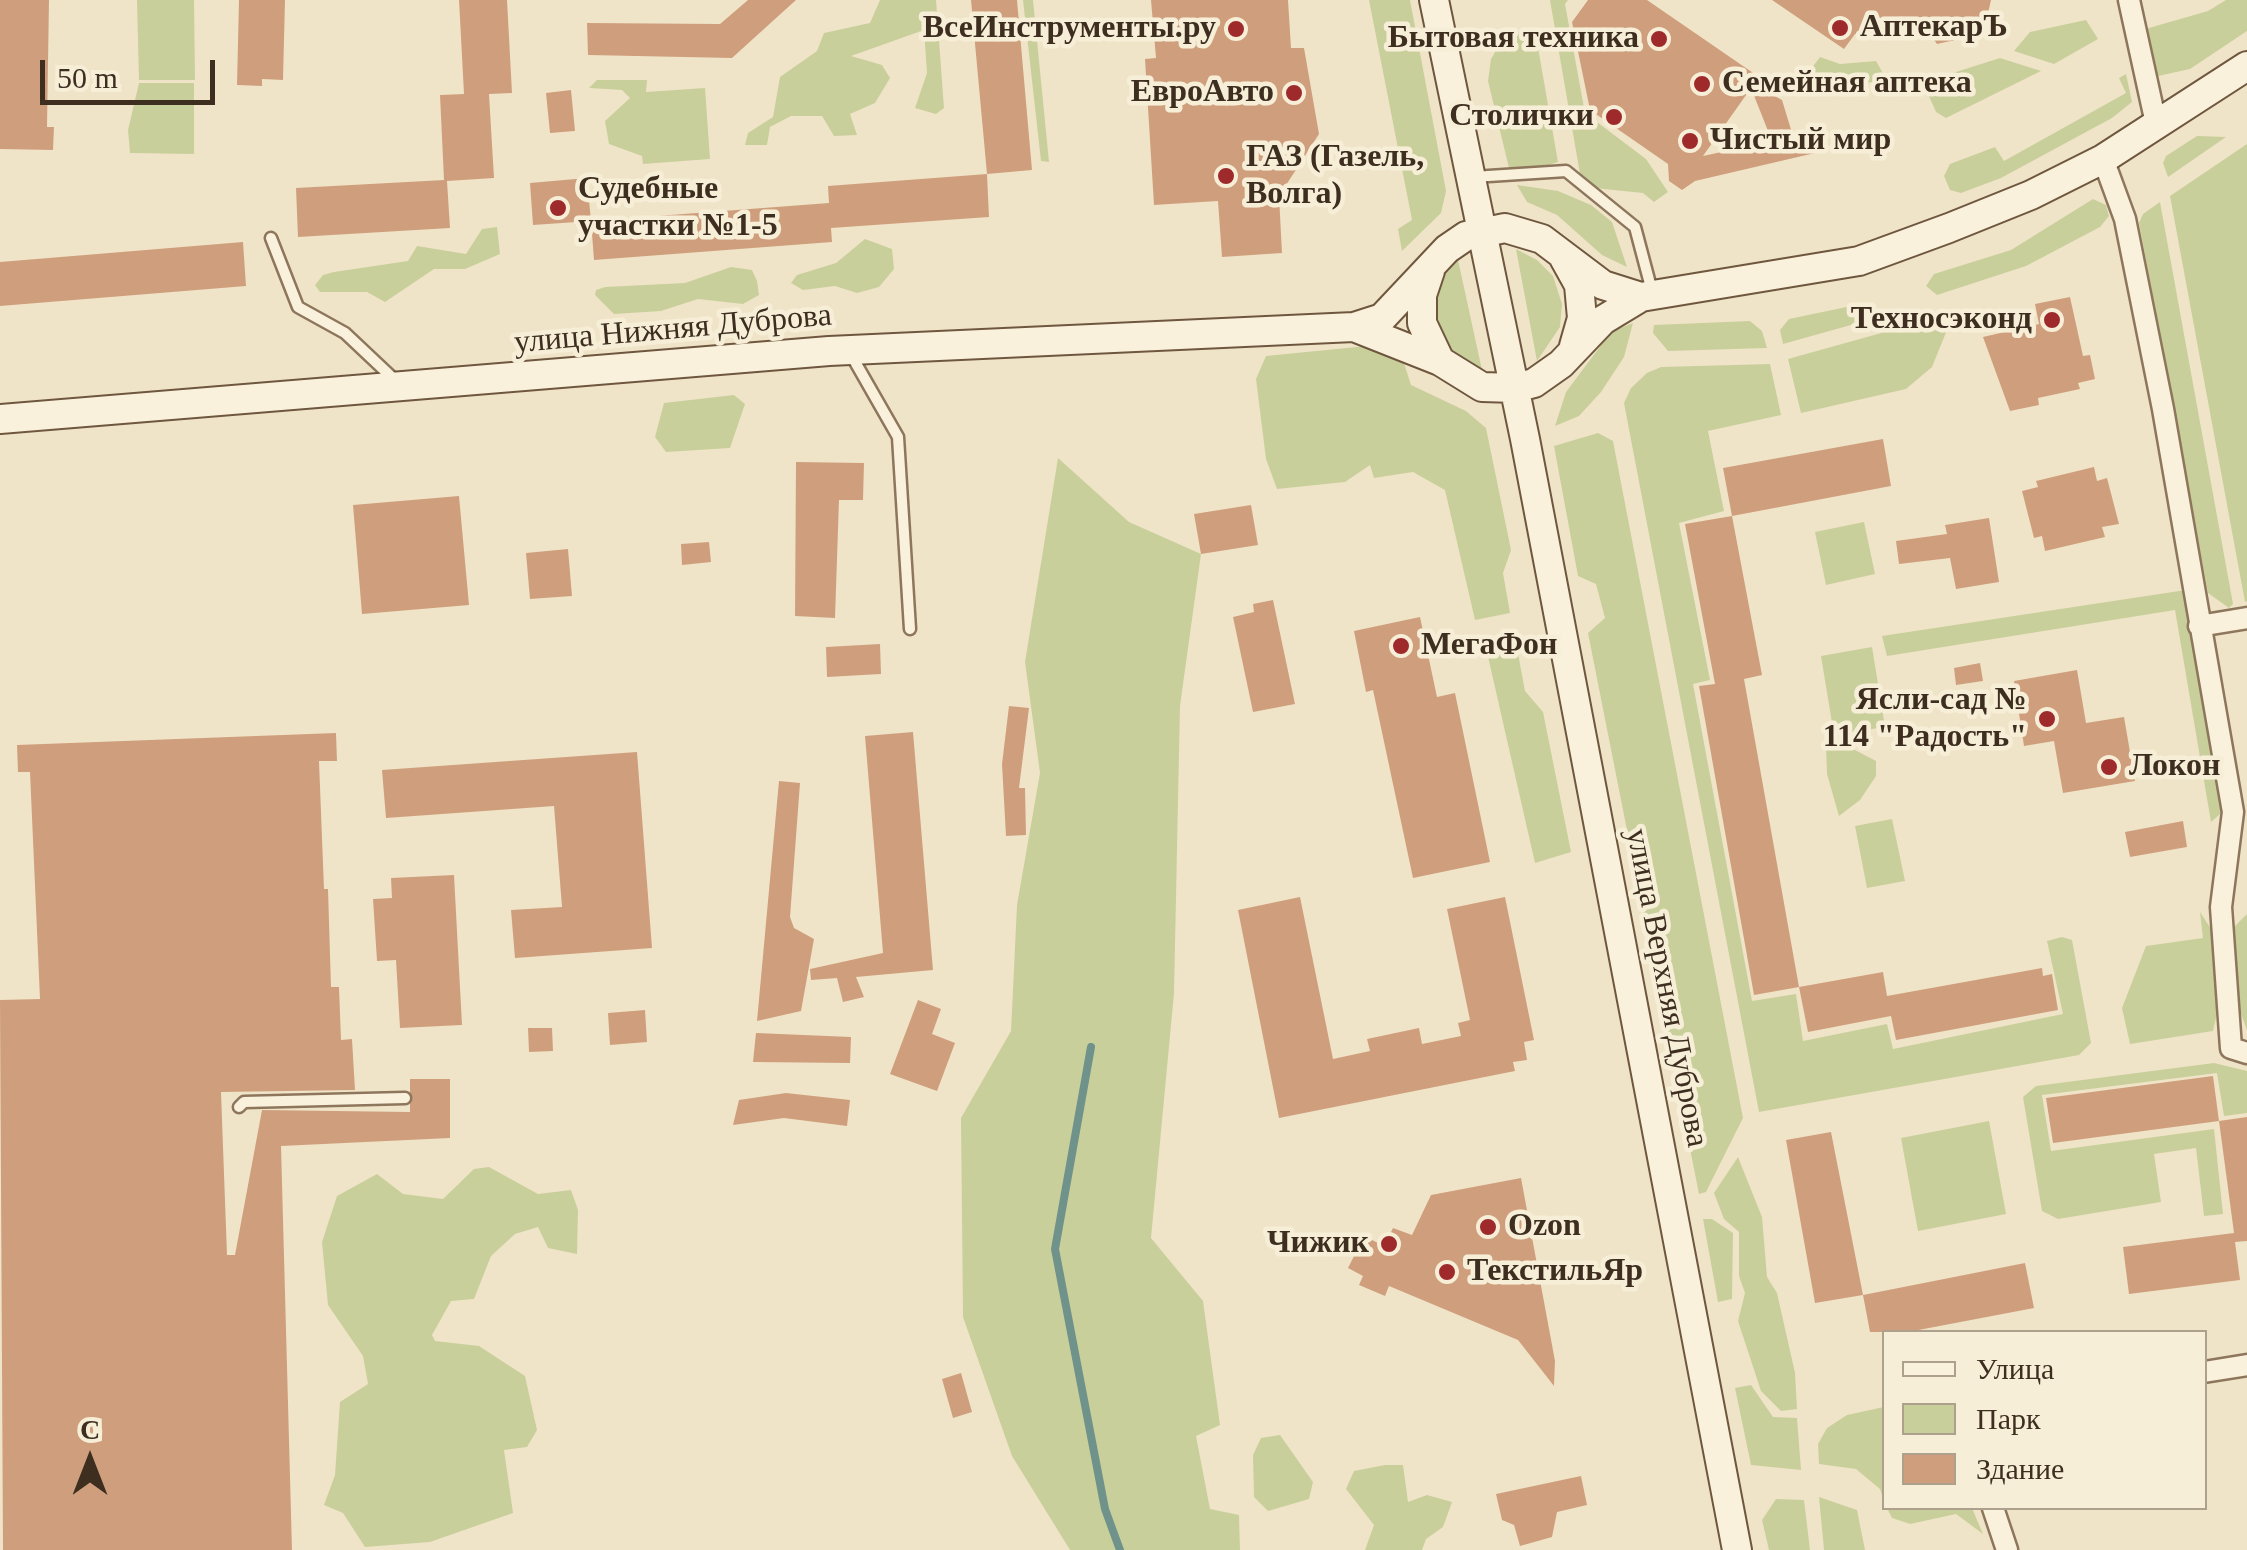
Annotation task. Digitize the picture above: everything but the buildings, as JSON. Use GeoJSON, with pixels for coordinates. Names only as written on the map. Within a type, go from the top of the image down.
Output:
{"type":"FeatureCollection","features":[{"type":"Feature","properties":{"kind":"street","name":"улица Верхняя Дуброва"},"geometry":{"type":"LineString","coordinates":[[1434,0],[1525,439],[1737,1550]]}},
{"type":"Feature","properties":{"kind":"street"},"geometry":{"type":"LineString","coordinates":[[2129,0],[2157,128]]}},
{"type":"Feature","properties":{"kind":"street"},"geometry":{"type":"LineString","coordinates":[[1514,388],[1534,383],[1603,320],[1647,296],[1860,261],[2032,196],[2157,128],[2247,66]]}},
{"type":"Feature","properties":{"kind":"street"},"geometry":{"type":"LineString","coordinates":[[2103,159],[2125,219],[2233,812],[2222,907],[2230,1048],[2247,1053]]}},
{"type":"Feature","properties":{"kind":"street","name":"улица Верхняя Дуброва"},"geometry":{"type":"LineString","coordinates":[[1440,361],[1422,323],[1422,296],[1465,212],[1469,177]]}},
{"type":"Feature","properties":{"kind":"street"},"geometry":{"type":"LineString","coordinates":[[1469,177],[1490,199],[1603,284],[1647,296]]}},
{"type":"Feature","properties":{"kind":"street"},"geometry":{"type":"LineString","coordinates":[[1466,381],[1495,404],[1525,439],[1542,392],[1567,355],[1582,318],[1579,285],[1551,246],[1506,228],[1481,230]]}},
{"type":"Feature","properties":{"kind":"street","name":"улица Нижняя Дуброва"},"geometry":{"type":"LineString","coordinates":[[0,419],[849,350],[1354,327],[1382,318],[1439,259],[1481,230]]}},
{"type":"Feature","properties":{"kind":"street","name":"улица Нижняя Дуброва"},"geometry":{"type":"LineString","coordinates":[[1354,327],[1440,361],[1466,381],[1497,390],[1514,388]]}},
{"type":"Feature","properties":{"kind":"street"},"geometry":{"type":"LineString","coordinates":[[2199,626],[2247,618]]}},
{"type":"Feature","properties":{"kind":"street"},"geometry":{"type":"LineString","coordinates":[[2207,1372],[2247,1365]]}},
{"type":"Feature","properties":{"kind":"street"},"geometry":{"type":"LineString","coordinates":[[1994,1510],[2007,1550]]}},
{"type":"Feature","properties":{"kind":"lane"},"geometry":{"type":"LineString","coordinates":[[1469,177],[1511,178],[1566,171],[1635,226],[1647,296]]}},
{"type":"Feature","properties":{"kind":"lane"},"geometry":{"type":"LineString","coordinates":[[270,238],[298,307],[346,333],[402,387]]}},
{"type":"Feature","properties":{"kind":"lane"},"geometry":{"type":"LineString","coordinates":[[849,350],[898,437],[910,629]]}},
{"type":"Feature","properties":{"kind":"lane"},"geometry":{"type":"LineString","coordinates":[[239,1108],[244,1102],[404,1098]]}},
{"type":"Feature","properties":{"kind":"green space"},"geometry":{"type":"Polygon","coordinates":[[[137,0],[194,0],[195,80],[139,80],[137,0]]]}},
{"type":"Feature","properties":{"kind":"green space"},"geometry":{"type":"Polygon","coordinates":[[[880,0],[936,0],[944,108],[936,114],[915,108],[927,73],[924,30],[851,56],[882,65],[890,78],[875,103],[850,114],[857,135],[834,136],[822,116],[791,116],[770,127],[767,145],[745,145],[748,133],[773,117],[780,77],[817,51],[824,33],[870,23],[880,0]]]}},
{"type":"Feature","properties":{"kind":"green space"},"geometry":{"type":"Polygon","coordinates":[[[1023,0],[1033,0],[1049,162],[1041,161],[1023,0]]]}},
{"type":"Feature","properties":{"kind":"green space"},"geometry":{"type":"Polygon","coordinates":[[[1369,0],[1410,0],[1446,191],[1441,213],[1402,251],[1398,229],[1412,220],[1369,0]]]}},
{"type":"Feature","properties":{"kind":"green space"},"geometry":{"type":"Polygon","coordinates":[[[1550,0],[1568,0],[1565,4],[1585,113],[1646,159],[1668,192],[1654,202],[1643,193],[1594,188],[1580,174],[1550,0]]]}},
{"type":"Feature","properties":{"kind":"green space"},"geometry":{"type":"Polygon","coordinates":[[[2226,0],[2247,0],[2247,31],[2190,69],[2158,76],[2142,30],[2208,11],[2226,0]]]}},
{"type":"Feature","properties":{"kind":"green space"},"geometry":{"type":"Polygon","coordinates":[[[2086,20],[2098,39],[2054,64],[2014,51],[2030,32],[2086,20]]]}},
{"type":"Feature","properties":{"kind":"green space"},"geometry":{"type":"Polygon","coordinates":[[[1517,31],[1536,36],[1558,162],[1533,170],[1509,168],[1488,81],[1491,59],[1505,35],[1517,31]]]}},
{"type":"Feature","properties":{"kind":"green space"},"geometry":{"type":"Polygon","coordinates":[[[1820,57],[1840,64],[1876,61],[1884,75],[1878,82],[1845,83],[1827,89],[1813,79],[1811,69],[1820,57]]]}},
{"type":"Feature","properties":{"kind":"green space"},"geometry":{"type":"Polygon","coordinates":[[[2000,58],[2041,71],[1946,118],[1936,112],[1928,94],[1937,78],[2000,58]]]}},
{"type":"Feature","properties":{"kind":"green space"},"geometry":{"type":"Polygon","coordinates":[[[2126,74],[2132,102],[2112,118],[2001,178],[1961,193],[1950,190],[1944,176],[1950,164],[1995,147],[2004,161],[2126,93],[2119,78],[2126,74]]]}},
{"type":"Feature","properties":{"kind":"green space"},"geometry":{"type":"Polygon","coordinates":[[[597,80],[647,80],[646,92],[705,88],[710,159],[643,164],[642,156],[609,144],[605,121],[630,98],[622,90],[589,88],[597,80]]]}},
{"type":"Feature","properties":{"kind":"green space"},"geometry":{"type":"Polygon","coordinates":[[[139,83],[194,83],[194,154],[130,153],[128,130],[139,83]]]}},
{"type":"Feature","properties":{"kind":"green space"},"geometry":{"type":"Polygon","coordinates":[[[2197,136],[2226,137],[2168,177],[2163,163],[2166,156],[2197,136]]]}},
{"type":"Feature","properties":{"kind":"green space"},"geometry":{"type":"Polygon","coordinates":[[[2247,144],[2247,601],[2245,602],[2170,196],[2247,144]]]}},
{"type":"Feature","properties":{"kind":"green space"},"geometry":{"type":"Polygon","coordinates":[[[1517,185],[1558,191],[1591,205],[1612,222],[1627,267],[1602,255],[1557,215],[1527,202],[1517,185]]]}},
{"type":"Feature","properties":{"kind":"green space"},"geometry":{"type":"Polygon","coordinates":[[[2093,199],[2106,205],[2109,216],[2100,227],[2026,266],[1937,295],[1926,286],[1934,274],[2011,250],[2093,199]]]}},
{"type":"Feature","properties":{"kind":"green space"},"geometry":{"type":"Polygon","coordinates":[[[2160,202],[2233,604],[2229,608],[2208,593],[2139,223],[2143,214],[2160,202]]]}},
{"type":"Feature","properties":{"kind":"green space"},"geometry":{"type":"Polygon","coordinates":[[[497,227],[500,254],[465,269],[434,269],[385,302],[367,292],[320,292],[315,285],[323,275],[334,272],[408,261],[417,246],[466,254],[482,229],[497,227]]]}},
{"type":"Feature","properties":{"kind":"green space"},"geometry":{"type":"Polygon","coordinates":[[[865,239],[892,249],[894,269],[879,287],[857,293],[835,286],[803,290],[791,283],[797,275],[836,263],[865,239]]]}},
{"type":"Feature","properties":{"kind":"green space"},"geometry":{"type":"Polygon","coordinates":[[[1516,249],[1537,260],[1553,276],[1562,304],[1560,327],[1537,361],[1516,249]]]}},
{"type":"Feature","properties":{"kind":"green space"},"geometry":{"type":"Polygon","coordinates":[[[1458,260],[1482,370],[1461,360],[1445,342],[1436,320],[1435,301],[1444,276],[1458,260]]]}},
{"type":"Feature","properties":{"kind":"green space"},"geometry":{"type":"Polygon","coordinates":[[[731,267],[752,270],[759,295],[743,304],[698,299],[661,311],[614,314],[595,295],[596,290],[605,287],[685,283],[731,267]]]}},
{"type":"Feature","properties":{"kind":"green space"},"geometry":{"type":"Polygon","coordinates":[[[1856,305],[1858,323],[1783,344],[1780,330],[1789,319],[1856,305]]]}},
{"type":"Feature","properties":{"kind":"green space"},"geometry":{"type":"Polygon","coordinates":[[[1935,318],[1947,330],[1932,367],[1906,389],[1801,413],[1788,359],[1935,318]]]}},
{"type":"Feature","properties":{"kind":"green space"},"geometry":{"type":"Polygon","coordinates":[[[1750,321],[1762,331],[1767,348],[1668,351],[1653,333],[1654,325],[1750,321]]]}},
{"type":"Feature","properties":{"kind":"green space"},"geometry":{"type":"Polygon","coordinates":[[[1633,323],[1624,357],[1601,392],[1579,416],[1555,426],[1566,392],[1611,332],[1633,323]]]}},
{"type":"Feature","properties":{"kind":"green space"},"geometry":{"type":"Polygon","coordinates":[[[1377,345],[1403,360],[1411,385],[1466,411],[1486,428],[1511,550],[1503,573],[1510,613],[1475,620],[1445,490],[1413,472],[1374,478],[1370,465],[1345,482],[1277,489],[1266,459],[1256,379],[1266,356],[1377,345]]]}},
{"type":"Feature","properties":{"kind":"green space"},"geometry":{"type":"Polygon","coordinates":[[[1770,364],[1781,415],[1708,431],[1724,511],[1679,523],[1710,680],[1693,684],[1752,1001],[1796,994],[1803,1041],[1887,1024],[1893,1049],[2063,1014],[2047,941],[2062,937],[2072,940],[2091,1043],[2079,1055],[1759,1112],[1624,403],[1631,388],[1647,373],[1661,367],[1770,364]]]}},
{"type":"Feature","properties":{"kind":"green space"},"geometry":{"type":"Polygon","coordinates":[[[734,395],[745,404],[730,448],[666,452],[655,437],[664,403],[734,395]]]}},
{"type":"Feature","properties":{"kind":"green space"},"geometry":{"type":"Polygon","coordinates":[[[1598,433],[1613,441],[1743,1118],[1706,1192],[1699,1194],[1588,633],[1605,618],[1596,584],[1578,576],[1554,446],[1598,433]]]}},
{"type":"Feature","properties":{"kind":"green space"},"geometry":{"type":"Polygon","coordinates":[[[1058,458],[1129,522],[1201,554],[1180,706],[1174,993],[1151,1238],[1203,1301],[1220,1425],[1196,1436],[1210,1509],[1239,1515],[1240,1550],[1070,1550],[1012,1456],[963,1317],[961,1118],[1011,1031],[1017,905],[1040,773],[1025,662],[1058,458]]]}},
{"type":"Feature","properties":{"kind":"green space"},"geometry":{"type":"Polygon","coordinates":[[[1864,522],[1875,574],[1826,585],[1815,532],[1864,522]]]}},
{"type":"Feature","properties":{"kind":"green space"},"geometry":{"type":"Polygon","coordinates":[[[2186,590],[2226,809],[2211,822],[2175,610],[1887,656],[1882,636],[2186,590]]]}},
{"type":"Feature","properties":{"kind":"green space"},"geometry":{"type":"Polygon","coordinates":[[[1514,632],[1525,691],[1543,712],[1571,852],[1535,863],[1484,639],[1514,632]]]}},
{"type":"Feature","properties":{"kind":"green space"},"geometry":{"type":"Polygon","coordinates":[[[1872,647],[1885,727],[1834,735],[1821,656],[1872,647]]]}},
{"type":"Feature","properties":{"kind":"green space"},"geometry":{"type":"Polygon","coordinates":[[[1826,746],[1853,749],[1876,761],[1876,776],[1860,800],[1839,816],[1827,774],[1826,746]]]}},
{"type":"Feature","properties":{"kind":"green space"},"geometry":{"type":"Polygon","coordinates":[[[1892,819],[1905,881],[1867,888],[1855,826],[1892,819]]]}},
{"type":"Feature","properties":{"kind":"green space"},"geometry":{"type":"Polygon","coordinates":[[[2200,912],[2215,935],[2218,1009],[2213,1031],[2130,1044],[2122,1008],[2146,946],[2203,938],[2200,912]]]}},
{"type":"Feature","properties":{"kind":"green space"},"geometry":{"type":"Polygon","coordinates":[[[2247,914],[2247,1030],[2235,997],[2231,930],[2247,914]]]}},
{"type":"Feature","properties":{"kind":"green space"},"geometry":{"type":"Polygon","coordinates":[[[2214,1063],[2247,1071],[2247,1113],[2224,1116],[2217,1073],[2042,1095],[2051,1151],[2214,1129],[2223,1214],[2204,1216],[2196,1148],[2154,1154],[2161,1202],[2058,1219],[2042,1211],[2023,1097],[2036,1086],[2214,1063]]]}},
{"type":"Feature","properties":{"kind":"green space"},"geometry":{"type":"Polygon","coordinates":[[[1989,1121],[2006,1214],[1918,1231],[1901,1138],[1989,1121]]]}},
{"type":"Feature","properties":{"kind":"green space"},"geometry":{"type":"Polygon","coordinates":[[[1738,1157],[1762,1217],[1767,1277],[1777,1293],[1795,1373],[1797,1409],[1781,1411],[1761,1391],[1738,1321],[1745,1293],[1739,1276],[1739,1232],[1724,1219],[1714,1193],[1738,1157]]]}},
{"type":"Feature","properties":{"kind":"green space"},"geometry":{"type":"Polygon","coordinates":[[[489,1167],[538,1194],[571,1190],[578,1210],[577,1254],[548,1248],[538,1227],[515,1234],[491,1256],[474,1299],[451,1301],[432,1335],[435,1341],[479,1346],[525,1376],[537,1430],[527,1447],[504,1450],[513,1513],[430,1542],[365,1547],[343,1513],[324,1505],[335,1475],[340,1402],[368,1384],[363,1356],[328,1305],[322,1242],[337,1196],[377,1174],[403,1194],[443,1199],[474,1169],[489,1167]]]}},
{"type":"Feature","properties":{"kind":"green space"},"geometry":{"type":"Polygon","coordinates":[[[1703,1219],[1712,1219],[1733,1233],[1732,1299],[1718,1302],[1703,1219]]]}},
{"type":"Feature","properties":{"kind":"green space"},"geometry":{"type":"Polygon","coordinates":[[[1751,1385],[1773,1417],[1797,1418],[1801,1470],[1751,1465],[1735,1388],[1751,1385]]]}},
{"type":"Feature","properties":{"kind":"green space"},"geometry":{"type":"Polygon","coordinates":[[[1882,1407],[1882,1495],[1856,1469],[1819,1464],[1818,1444],[1827,1428],[1847,1415],[1882,1407]]]}},
{"type":"Feature","properties":{"kind":"green space"},"geometry":{"type":"Polygon","coordinates":[[[1280,1435],[1313,1482],[1309,1499],[1268,1511],[1254,1497],[1253,1455],[1261,1438],[1280,1435]]]}},
{"type":"Feature","properties":{"kind":"green space"},"geometry":{"type":"Polygon","coordinates":[[[1403,1465],[1408,1502],[1427,1495],[1452,1502],[1443,1527],[1426,1539],[1422,1550],[1365,1550],[1374,1525],[1346,1489],[1354,1471],[1403,1465]]]}},
{"type":"Feature","properties":{"kind":"green space"},"geometry":{"type":"Polygon","coordinates":[[[1819,1497],[1857,1510],[1865,1550],[1824,1550],[1819,1497]]]}},
{"type":"Feature","properties":{"kind":"green space"},"geometry":{"type":"Polygon","coordinates":[[[1776,1499],[1804,1500],[1810,1550],[1769,1550],[1762,1520],[1776,1499]]]}},
{"type":"Feature","properties":{"kind":"green space"},"geometry":{"type":"Polygon","coordinates":[[[1888,1510],[1973,1510],[1983,1534],[1956,1514],[1910,1524],[1892,1518],[1888,1510]]]}},
{"type":"Feature","properties":{"kind":"waterway"},"geometry":{"type":"LineString","coordinates":[[1091,1047],[1055,1249],[1105,1509],[1120,1550]]}},
{"type":"Feature","properties":{"kind":"place","name":"АптекарЪ"},"geometry":{"type":"Point","coordinates":[1840,28]}},
{"type":"Feature","properties":{"kind":"place","name":"ВсеИнструменты.ру"},"geometry":{"type":"Point","coordinates":[1236,29]}},
{"type":"Feature","properties":{"kind":"place","name":"Бытовая техника"},"geometry":{"type":"Point","coordinates":[1659,39]}},
{"type":"Feature","properties":{"kind":"place","name":"Семейная аптека"},"geometry":{"type":"Point","coordinates":[1702,84]}},
{"type":"Feature","properties":{"kind":"place","name":"ЕвроАвто"},"geometry":{"type":"Point","coordinates":[1294,93]}},
{"type":"Feature","properties":{"kind":"place","name":"Столички"},"geometry":{"type":"Point","coordinates":[1614,117]}},
{"type":"Feature","properties":{"kind":"place","name":"Чистый мир"},"geometry":{"type":"Point","coordinates":[1690,141]}},
{"type":"Feature","properties":{"kind":"place","name":"ГАЗ (Газель, Волга)"},"geometry":{"type":"Point","coordinates":[1226,176]}},
{"type":"Feature","properties":{"kind":"place","name":"Судебные участки №1-5"},"geometry":{"type":"Point","coordinates":[558,208]}},
{"type":"Feature","properties":{"kind":"place","name":"Техносэконд"},"geometry":{"type":"Point","coordinates":[2052,320]}},
{"type":"Feature","properties":{"kind":"place","name":"МегаФон"},"geometry":{"type":"Point","coordinates":[1401,646]}},
{"type":"Feature","properties":{"kind":"place","name":"Ясли-сад № 114 \"Радость\""},"geometry":{"type":"Point","coordinates":[2047,719]}},
{"type":"Feature","properties":{"kind":"place","name":"Локон"},"geometry":{"type":"Point","coordinates":[2109,767]}},
{"type":"Feature","properties":{"kind":"place","name":"Ozon"},"geometry":{"type":"Point","coordinates":[1488,1227]}},
{"type":"Feature","properties":{"kind":"place","name":"Чижик"},"geometry":{"type":"Point","coordinates":[1389,1244]}},
{"type":"Feature","properties":{"kind":"place","name":"ТекстильЯр"},"geometry":{"type":"Point","coordinates":[1447,1272]}}]}
